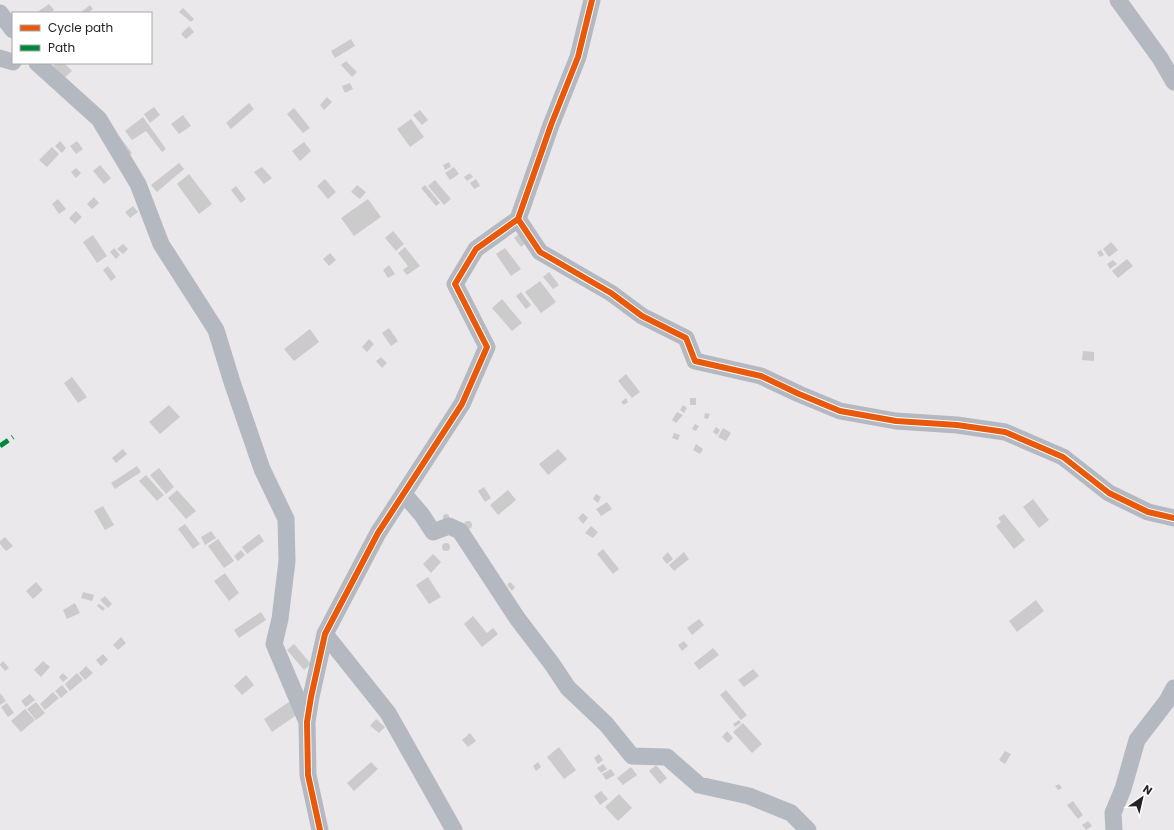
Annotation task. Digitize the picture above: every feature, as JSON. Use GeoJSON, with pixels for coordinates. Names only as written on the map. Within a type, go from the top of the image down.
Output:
{"type":"FeatureCollection","features":[{"type":"Feature","properties":{"kind":"street"},"geometry":{"type":"LineString","coordinates":[[320,830],[308,775],[308,722],[311,697],[325,634],[378,533],[462,404],[486,347],[455,284],[476,249],[518,219],[551,125],[578,57],[592,0]]}},
{"type":"Feature","properties":{"kind":"street"},"geometry":{"type":"LineString","coordinates":[[1118,0],[1160,58],[1174,82]]}},
{"type":"Feature","properties":{"kind":"street"},"geometry":{"type":"LineString","coordinates":[[0,13],[12,29]]}},
{"type":"Feature","properties":{"kind":"street"},"geometry":{"type":"LineString","coordinates":[[0,58],[12,62]]}},
{"type":"Feature","properties":{"kind":"street"},"geometry":{"type":"LineString","coordinates":[[39,64],[99,119],[138,184],[161,244],[216,330],[262,469],[286,519],[287,560],[280,620],[274,644],[308,722]]}},
{"type":"Feature","properties":{"kind":"street"},"geometry":{"type":"LineString","coordinates":[[518,219],[540,252],[611,293],[642,316],[686,338],[695,361],[761,376],[840,411],[896,421],[957,425],[1005,432],[1064,457],[1109,493],[1148,512],[1174,518]]}},
{"type":"Feature","properties":{"kind":"street"},"geometry":{"type":"LineString","coordinates":[[404,494],[422,515],[433,532],[449,526],[460,531],[517,618],[552,664],[568,688],[606,724],[632,756],[666,757],[699,785],[749,796],[791,813],[808,830]]}},
{"type":"Feature","properties":{"kind":"street"},"geometry":{"type":"LineString","coordinates":[[325,634],[388,713],[454,830]]}},
{"type":"Feature","properties":{"kind":"street"},"geometry":{"type":"LineString","coordinates":[[1114,830],[1113,813],[1123,789],[1136,740],[1167,701],[1174,688]]}},
{"type":"Feature","properties":{"kind":"building"},"geometry":{"type":"Polygon","coordinates":[[[49,4],[54,10],[51,12],[37,12],[49,4]]]}},
{"type":"Feature","properties":{"kind":"building"},"geometry":{"type":"Polygon","coordinates":[[[90,5],[93,9],[89,12],[81,12],[90,5]]]}},
{"type":"Feature","properties":{"kind":"building"},"geometry":{"type":"Polygon","coordinates":[[[183,8],[194,19],[191,22],[179,12],[183,8]]]}},
{"type":"Feature","properties":{"kind":"building"},"geometry":{"type":"Polygon","coordinates":[[[189,26],[194,32],[186,39],[181,34],[189,26]]]}},
{"type":"Feature","properties":{"kind":"building"},"geometry":{"type":"Polygon","coordinates":[[[351,39],[355,46],[335,58],[331,51],[351,39]]]}},
{"type":"Feature","properties":{"kind":"building"},"geometry":{"type":"Polygon","coordinates":[[[346,61],[357,72],[352,77],[341,65],[346,61]]]}},
{"type":"Feature","properties":{"kind":"building"},"geometry":{"type":"Polygon","coordinates":[[[55,64],[65,64],[72,71],[64,78],[53,66],[55,64]]]}},
{"type":"Feature","properties":{"kind":"building"},"geometry":{"type":"Polygon","coordinates":[[[350,83],[353,89],[345,93],[342,86],[350,83]]]}},
{"type":"Feature","properties":{"kind":"building"},"geometry":{"type":"Polygon","coordinates":[[[327,97],[332,102],[324,110],[320,105],[327,97]]]}},
{"type":"Feature","properties":{"kind":"building"},"geometry":{"type":"Polygon","coordinates":[[[249,103],[254,109],[231,129],[226,123],[249,103]]]}},
{"type":"Feature","properties":{"kind":"building"},"geometry":{"type":"Polygon","coordinates":[[[154,107],[160,115],[150,123],[144,114],[154,107]]]}},
{"type":"Feature","properties":{"kind":"building"},"geometry":{"type":"Polygon","coordinates":[[[294,108],[310,128],[303,133],[287,114],[294,108]]]}},
{"type":"Feature","properties":{"kind":"building"},"geometry":{"type":"Polygon","coordinates":[[[420,110],[428,120],[422,125],[413,115],[420,110]]]}},
{"type":"Feature","properties":{"kind":"building"},"geometry":{"type":"Polygon","coordinates":[[[183,115],[191,126],[179,134],[171,124],[183,115]]]}},
{"type":"Feature","properties":{"kind":"building"},"geometry":{"type":"Polygon","coordinates":[[[143,117],[166,149],[162,152],[146,131],[132,140],[125,131],[143,117]]]}},
{"type":"Feature","properties":{"kind":"building"},"geometry":{"type":"Polygon","coordinates":[[[411,119],[424,137],[410,147],[397,129],[411,119]]]}},
{"type":"Feature","properties":{"kind":"building"},"geometry":{"type":"Polygon","coordinates":[[[119,136],[132,153],[126,158],[113,140],[119,136]]]}},
{"type":"Feature","properties":{"kind":"building"},"geometry":{"type":"Polygon","coordinates":[[[60,141],[66,148],[62,153],[55,146],[60,141]]]}},
{"type":"Feature","properties":{"kind":"building"},"geometry":{"type":"Polygon","coordinates":[[[77,141],[83,149],[76,154],[70,146],[77,141]]]}},
{"type":"Feature","properties":{"kind":"building"},"geometry":{"type":"Polygon","coordinates":[[[304,142],[311,151],[300,161],[292,151],[304,142]]]}},
{"type":"Feature","properties":{"kind":"building"},"geometry":{"type":"Polygon","coordinates":[[[52,147],[59,154],[47,167],[39,160],[52,147]]]}},
{"type":"Feature","properties":{"kind":"building"},"geometry":{"type":"Polygon","coordinates":[[[449,162],[451,167],[445,170],[443,165],[449,162]]]}},
{"type":"Feature","properties":{"kind":"building"},"geometry":{"type":"Polygon","coordinates":[[[179,163],[184,169],[157,192],[151,185],[179,163]]]}},
{"type":"Feature","properties":{"kind":"building"},"geometry":{"type":"Polygon","coordinates":[[[100,165],[111,178],[104,184],[93,171],[100,165]]]}},
{"type":"Feature","properties":{"kind":"building"},"geometry":{"type":"Polygon","coordinates":[[[262,167],[272,178],[264,184],[254,172],[262,167]]]}},
{"type":"Feature","properties":{"kind":"building"},"geometry":{"type":"Polygon","coordinates":[[[454,167],[459,174],[450,180],[445,173],[454,167]]]}},
{"type":"Feature","properties":{"kind":"building"},"geometry":{"type":"Polygon","coordinates":[[[76,168],[81,173],[76,178],[71,172],[76,168]]]}},
{"type":"Feature","properties":{"kind":"building"},"geometry":{"type":"Polygon","coordinates":[[[470,173],[473,177],[467,181],[464,177],[470,173]]]}},
{"type":"Feature","properties":{"kind":"building"},"geometry":{"type":"Polygon","coordinates":[[[189,174],[212,204],[199,214],[177,184],[189,174]]]}},
{"type":"Feature","properties":{"kind":"building"},"geometry":{"type":"Polygon","coordinates":[[[325,179],[336,192],[328,199],[317,186],[325,179]]]}},
{"type":"Feature","properties":{"kind":"building"},"geometry":{"type":"Polygon","coordinates":[[[476,179],[480,186],[474,189],[470,183],[476,179]]]}},
{"type":"Feature","properties":{"kind":"building"},"geometry":{"type":"Polygon","coordinates":[[[435,180],[451,199],[444,205],[428,186],[435,180]]]}},
{"type":"Feature","properties":{"kind":"building"},"geometry":{"type":"Polygon","coordinates":[[[357,185],[366,192],[360,199],[351,192],[357,185]]]}},
{"type":"Feature","properties":{"kind":"building"},"geometry":{"type":"Polygon","coordinates":[[[425,185],[440,203],[436,206],[421,188],[425,185]]]}},
{"type":"Feature","properties":{"kind":"building"},"geometry":{"type":"Polygon","coordinates":[[[236,186],[246,199],[241,203],[231,190],[236,186]]]}},
{"type":"Feature","properties":{"kind":"building"},"geometry":{"type":"Polygon","coordinates":[[[94,197],[99,203],[92,209],[87,204],[94,197]]]}},
{"type":"Feature","properties":{"kind":"building"},"geometry":{"type":"Polygon","coordinates":[[[58,199],[66,209],[59,214],[52,204],[58,199]]]}},
{"type":"Feature","properties":{"kind":"building"},"geometry":{"type":"Polygon","coordinates":[[[368,199],[381,217],[354,236],[341,218],[368,199]]]}},
{"type":"Feature","properties":{"kind":"building"},"geometry":{"type":"Polygon","coordinates":[[[133,206],[138,212],[130,218],[125,212],[133,206]]]}},
{"type":"Feature","properties":{"kind":"building"},"geometry":{"type":"Polygon","coordinates":[[[76,211],[82,217],[75,224],[69,218],[76,211]]]}},
{"type":"Feature","properties":{"kind":"building"},"geometry":{"type":"Polygon","coordinates":[[[393,231],[404,244],[396,251],[385,238],[393,231]]]}},
{"type":"Feature","properties":{"kind":"building"},"geometry":{"type":"Polygon","coordinates":[[[519,234],[526,243],[521,247],[514,238],[519,234]]]}},
{"type":"Feature","properties":{"kind":"building"},"geometry":{"type":"Polygon","coordinates":[[[93,235],[107,256],[97,263],[83,242],[93,235]]]}},
{"type":"Feature","properties":{"kind":"building"},"geometry":{"type":"Polygon","coordinates":[[[1111,242],[1118,250],[1109,257],[1103,249],[1111,242]]]}},
{"type":"Feature","properties":{"kind":"building"},"geometry":{"type":"Polygon","coordinates":[[[123,244],[128,249],[123,254],[117,249],[123,244]]]}},
{"type":"Feature","properties":{"kind":"building"},"geometry":{"type":"Polygon","coordinates":[[[405,247],[420,266],[407,275],[403,270],[408,266],[398,253],[405,247]]]}},
{"type":"Feature","properties":{"kind":"building"},"geometry":{"type":"Polygon","coordinates":[[[114,248],[120,255],[116,259],[110,252],[114,248]]]}},
{"type":"Feature","properties":{"kind":"building"},"geometry":{"type":"Polygon","coordinates":[[[505,248],[521,269],[511,276],[496,254],[505,248]]]}},
{"type":"Feature","properties":{"kind":"building"},"geometry":{"type":"Polygon","coordinates":[[[1101,250],[1104,255],[1100,257],[1097,252],[1101,250]]]}},
{"type":"Feature","properties":{"kind":"building"},"geometry":{"type":"Polygon","coordinates":[[[330,253],[336,260],[329,266],[323,259],[330,253]]]}},
{"type":"Feature","properties":{"kind":"building"},"geometry":{"type":"Polygon","coordinates":[[[1127,259],[1133,266],[1118,278],[1112,271],[1127,259]]]}},
{"type":"Feature","properties":{"kind":"building"},"geometry":{"type":"Polygon","coordinates":[[[1113,260],[1117,264],[1110,269],[1107,264],[1113,260]]]}},
{"type":"Feature","properties":{"kind":"building"},"geometry":{"type":"Polygon","coordinates":[[[389,265],[395,274],[388,278],[383,270],[389,265]]]}},
{"type":"Feature","properties":{"kind":"building"},"geometry":{"type":"Polygon","coordinates":[[[108,266],[116,277],[111,281],[103,270],[108,266]]]}},
{"type":"Feature","properties":{"kind":"building"},"geometry":{"type":"Polygon","coordinates":[[[549,272],[559,285],[553,289],[543,277],[549,272]]]}},
{"type":"Feature","properties":{"kind":"building"},"geometry":{"type":"Polygon","coordinates":[[[540,281],[556,302],[541,313],[525,292],[540,281]]]}},
{"type":"Feature","properties":{"kind":"building"},"geometry":{"type":"Polygon","coordinates":[[[521,292],[531,305],[526,309],[516,296],[521,292]]]}},
{"type":"Feature","properties":{"kind":"building"},"geometry":{"type":"Polygon","coordinates":[[[502,299],[522,323],[512,331],[492,308],[502,299]]]}},
{"type":"Feature","properties":{"kind":"building"},"geometry":{"type":"Polygon","coordinates":[[[389,328],[398,341],[391,346],[382,333],[389,328]]]}},
{"type":"Feature","properties":{"kind":"building"},"geometry":{"type":"Polygon","coordinates":[[[310,329],[319,342],[294,361],[284,349],[310,329]]]}},
{"type":"Feature","properties":{"kind":"building"},"geometry":{"type":"Polygon","coordinates":[[[369,339],[374,344],[367,352],[362,347],[369,339]]]}},
{"type":"Feature","properties":{"kind":"building"},"geometry":{"type":"Polygon","coordinates":[[[1083,351],[1094,352],[1094,361],[1082,360],[1083,351]]]}},
{"type":"Feature","properties":{"kind":"building"},"geometry":{"type":"Polygon","coordinates":[[[381,357],[387,363],[382,368],[376,361],[381,357]]]}},
{"type":"Feature","properties":{"kind":"building"},"geometry":{"type":"Polygon","coordinates":[[[626,374],[640,392],[632,398],[618,381],[626,374]]]}},
{"type":"Feature","properties":{"kind":"building"},"geometry":{"type":"Polygon","coordinates":[[[72,377],[87,397],[78,403],[64,383],[72,377]]]}},
{"type":"Feature","properties":{"kind":"building"},"geometry":{"type":"Polygon","coordinates":[[[626,398],[628,402],[624,405],[621,402],[626,398]]]}},
{"type":"Feature","properties":{"kind":"building"},"geometry":{"type":"Polygon","coordinates":[[[690,398],[696,398],[696,405],[690,405],[690,398]]]}},
{"type":"Feature","properties":{"kind":"building"},"geometry":{"type":"Polygon","coordinates":[[[169,405],[180,417],[160,434],[149,422],[169,405]]]}},
{"type":"Feature","properties":{"kind":"building"},"geometry":{"type":"Polygon","coordinates":[[[683,405],[687,408],[684,413],[680,410],[683,405]]]}},
{"type":"Feature","properties":{"kind":"building"},"geometry":{"type":"Polygon","coordinates":[[[677,412],[683,415],[676,423],[672,420],[677,412]]]}},
{"type":"Feature","properties":{"kind":"building"},"geometry":{"type":"Polygon","coordinates":[[[705,413],[710,414],[708,419],[704,418],[705,413]]]}},
{"type":"Feature","properties":{"kind":"building"},"geometry":{"type":"Polygon","coordinates":[[[695,424],[699,426],[696,431],[692,429],[695,424]]]}},
{"type":"Feature","properties":{"kind":"building"},"geometry":{"type":"Polygon","coordinates":[[[716,427],[720,430],[717,435],[713,432],[716,427]]]}},
{"type":"Feature","properties":{"kind":"building"},"geometry":{"type":"Polygon","coordinates":[[[723,428],[731,433],[726,441],[718,437],[723,428]]]}},
{"type":"Feature","properties":{"kind":"building"},"geometry":{"type":"Polygon","coordinates":[[[674,433],[680,435],[678,440],[672,438],[674,433]]]}},
{"type":"Feature","properties":{"kind":"building"},"geometry":{"type":"Polygon","coordinates":[[[696,444],[703,449],[700,454],[693,450],[696,444]]]}},
{"type":"Feature","properties":{"kind":"building"},"geometry":{"type":"Polygon","coordinates":[[[123,449],[127,454],[116,463],[112,458],[123,449]]]}},
{"type":"Feature","properties":{"kind":"building"},"geometry":{"type":"Polygon","coordinates":[[[558,449],[567,459],[548,475],[539,464],[558,449]]]}},
{"type":"Feature","properties":{"kind":"building"},"geometry":{"type":"Polygon","coordinates":[[[137,466],[141,472],[115,489],[111,483],[137,466]]]}},
{"type":"Feature","properties":{"kind":"building"},"geometry":{"type":"Polygon","coordinates":[[[159,468],[174,487],[166,494],[150,475],[159,468]]]}},
{"type":"Feature","properties":{"kind":"building"},"geometry":{"type":"Polygon","coordinates":[[[146,475],[164,495],[157,501],[139,481],[146,475]]]}},
{"type":"Feature","properties":{"kind":"building"},"geometry":{"type":"Polygon","coordinates":[[[484,487],[491,498],[485,502],[478,491],[484,487]]]}},
{"type":"Feature","properties":{"kind":"building"},"geometry":{"type":"Polygon","coordinates":[[[177,490],[196,511],[186,519],[168,498],[177,490]]]}},
{"type":"Feature","properties":{"kind":"building"},"geometry":{"type":"Polygon","coordinates":[[[508,490],[516,500],[498,515],[490,505],[508,490]]]}},
{"type":"Feature","properties":{"kind":"building"},"geometry":{"type":"Polygon","coordinates":[[[596,494],[601,497],[598,503],[593,499],[596,494]]]}},
{"type":"Feature","properties":{"kind":"building"},"geometry":{"type":"Polygon","coordinates":[[[1033,499],[1049,520],[1039,528],[1023,507],[1033,499]]]}},
{"type":"Feature","properties":{"kind":"building"},"geometry":{"type":"Polygon","coordinates":[[[607,502],[612,509],[601,516],[596,509],[607,502]]]}},
{"type":"Feature","properties":{"kind":"building"},"geometry":{"type":"Polygon","coordinates":[[[103,506],[114,525],[105,530],[94,511],[103,506]]]}},
{"type":"Feature","properties":{"kind":"building"},"geometry":{"type":"Polygon","coordinates":[[[583,513],[588,518],[583,524],[578,518],[583,513]]]}},
{"type":"Feature","properties":{"kind":"building"},"geometry":{"type":"Polygon","coordinates":[[[446,514],[449,517],[446,520],[443,517],[446,514]]]}},
{"type":"Feature","properties":{"kind":"building"},"geometry":{"type":"Polygon","coordinates":[[[1004,514],[1025,540],[1014,549],[996,526],[1001,522],[998,518],[1004,514]]]}},
{"type":"Feature","properties":{"kind":"building"},"geometry":{"type":"Polygon","coordinates":[[[466,521],[470,521],[472,525],[470,529],[466,529],[464,527],[464,523],[466,521]]]}},
{"type":"Feature","properties":{"kind":"building"},"geometry":{"type":"Polygon","coordinates":[[[185,524],[200,544],[193,549],[178,529],[185,524]]]}},
{"type":"Feature","properties":{"kind":"building"},"geometry":{"type":"Polygon","coordinates":[[[591,526],[598,532],[593,538],[585,533],[591,526]]]}},
{"type":"Feature","properties":{"kind":"building"},"geometry":{"type":"Polygon","coordinates":[[[211,531],[216,538],[205,545],[201,537],[211,531]]]}},
{"type":"Feature","properties":{"kind":"building"},"geometry":{"type":"Polygon","coordinates":[[[259,534],[264,541],[247,554],[242,547],[259,534]]]}},
{"type":"Feature","properties":{"kind":"building"},"geometry":{"type":"Polygon","coordinates":[[[5,537],[13,546],[6,551],[0,544],[0,541],[5,537]]]}},
{"type":"Feature","properties":{"kind":"building"},"geometry":{"type":"Polygon","coordinates":[[[218,539],[234,561],[224,568],[208,546],[218,539]]]}},
{"type":"Feature","properties":{"kind":"building"},"geometry":{"type":"Polygon","coordinates":[[[444,543],[448,543],[450,547],[448,551],[444,551],[442,549],[442,545],[444,543]]]}},
{"type":"Feature","properties":{"kind":"building"},"geometry":{"type":"Polygon","coordinates":[[[603,549],[619,569],[613,574],[597,554],[603,549]]]}},
{"type":"Feature","properties":{"kind":"building"},"geometry":{"type":"Polygon","coordinates":[[[241,550],[245,555],[238,561],[234,556],[241,550]]]}},
{"type":"Feature","properties":{"kind":"building"},"geometry":{"type":"Polygon","coordinates":[[[668,552],[673,559],[667,564],[662,558],[668,552]]]}},
{"type":"Feature","properties":{"kind":"building"},"geometry":{"type":"Polygon","coordinates":[[[684,552],[689,559],[674,571],[669,565],[684,552]]]}},
{"type":"Feature","properties":{"kind":"building"},"geometry":{"type":"Polygon","coordinates":[[[433,554],[441,562],[431,573],[423,564],[433,554]]]}},
{"type":"Feature","properties":{"kind":"building"},"geometry":{"type":"Polygon","coordinates":[[[225,573],[239,593],[229,601],[214,581],[225,573]]]}},
{"type":"Feature","properties":{"kind":"building"},"geometry":{"type":"Polygon","coordinates":[[[428,577],[441,597],[429,604],[416,585],[428,577]]]}},
{"type":"Feature","properties":{"kind":"building"},"geometry":{"type":"Polygon","coordinates":[[[36,582],[43,590],[33,599],[26,591],[36,582]]]}},
{"type":"Feature","properties":{"kind":"building"},"geometry":{"type":"Polygon","coordinates":[[[510,582],[515,587],[512,591],[507,585],[510,582]]]}},
{"type":"Feature","properties":{"kind":"building"},"geometry":{"type":"Polygon","coordinates":[[[83,592],[94,595],[92,601],[81,598],[83,592]]]}},
{"type":"Feature","properties":{"kind":"building"},"geometry":{"type":"Polygon","coordinates":[[[105,596],[112,604],[108,608],[100,600],[105,596]]]}},
{"type":"Feature","properties":{"kind":"building"},"geometry":{"type":"Polygon","coordinates":[[[1036,600],[1044,611],[1017,632],[1009,621],[1036,600]]]}},
{"type":"Feature","properties":{"kind":"building"},"geometry":{"type":"Polygon","coordinates":[[[75,603],[80,613],[67,619],[63,610],[75,603]]]}},
{"type":"Feature","properties":{"kind":"building"},"geometry":{"type":"Polygon","coordinates":[[[99,604],[105,608],[103,611],[97,606],[99,604]]]}},
{"type":"Feature","properties":{"kind":"building"},"geometry":{"type":"Polygon","coordinates":[[[261,612],[266,620],[239,638],[234,630],[261,612]]]}},
{"type":"Feature","properties":{"kind":"building"},"geometry":{"type":"Polygon","coordinates":[[[473,616],[487,633],[493,628],[498,634],[482,647],[464,624],[473,616]]]}},
{"type":"Feature","properties":{"kind":"building"},"geometry":{"type":"Polygon","coordinates":[[[699,619],[704,625],[692,635],[687,628],[699,619]]]}},
{"type":"Feature","properties":{"kind":"building"},"geometry":{"type":"Polygon","coordinates":[[[121,637],[126,643],[118,650],[113,645],[121,637]]]}},
{"type":"Feature","properties":{"kind":"building"},"geometry":{"type":"Polygon","coordinates":[[[684,641],[688,646],[682,651],[678,645],[684,641]]]}},
{"type":"Feature","properties":{"kind":"building"},"geometry":{"type":"Polygon","coordinates":[[[294,644],[311,664],[304,670],[287,650],[294,644]]]}},
{"type":"Feature","properties":{"kind":"building"},"geometry":{"type":"Polygon","coordinates":[[[713,648],[719,655],[699,670],[694,663],[713,648]]]}},
{"type":"Feature","properties":{"kind":"building"},"geometry":{"type":"Polygon","coordinates":[[[103,654],[108,660],[101,666],[96,660],[103,654]]]}},
{"type":"Feature","properties":{"kind":"building"},"geometry":{"type":"Polygon","coordinates":[[[3,661],[9,668],[5,671],[0,665],[3,661]]]}},
{"type":"Feature","properties":{"kind":"building"},"geometry":{"type":"Polygon","coordinates":[[[43,661],[50,667],[41,677],[34,670],[43,661]]]}},
{"type":"Feature","properties":{"kind":"building"},"geometry":{"type":"Polygon","coordinates":[[[86,666],[93,673],[85,680],[79,673],[86,666]]]}},
{"type":"Feature","properties":{"kind":"building"},"geometry":{"type":"Polygon","coordinates":[[[753,669],[759,676],[744,687],[738,680],[753,669]]]}},
{"type":"Feature","properties":{"kind":"building"},"geometry":{"type":"Polygon","coordinates":[[[63,673],[68,678],[63,682],[59,677],[63,673]]]}},
{"type":"Feature","properties":{"kind":"building"},"geometry":{"type":"Polygon","coordinates":[[[77,673],[83,680],[70,691],[65,684],[77,673]]]}},
{"type":"Feature","properties":{"kind":"building"},"geometry":{"type":"Polygon","coordinates":[[[246,675],[254,685],[242,695],[234,686],[246,675]]]}},
{"type":"Feature","properties":{"kind":"building"},"geometry":{"type":"Polygon","coordinates":[[[62,685],[68,692],[61,698],[55,691],[62,685]]]}},
{"type":"Feature","properties":{"kind":"building"},"geometry":{"type":"Polygon","coordinates":[[[726,690],[747,715],[741,720],[720,695],[726,690]]]}},
{"type":"Feature","properties":{"kind":"building"},"geometry":{"type":"Polygon","coordinates":[[[53,692],[59,698],[45,710],[40,704],[53,692]]]}},
{"type":"Feature","properties":{"kind":"building"},"geometry":{"type":"Polygon","coordinates":[[[0,693],[6,701],[0,705],[0,693]]]}},
{"type":"Feature","properties":{"kind":"building"},"geometry":{"type":"Polygon","coordinates":[[[30,694],[35,700],[26,707],[21,701],[30,694]]]}},
{"type":"Feature","properties":{"kind":"building"},"geometry":{"type":"Polygon","coordinates":[[[36,702],[45,713],[36,720],[27,709],[36,702]]]}},
{"type":"Feature","properties":{"kind":"building"},"geometry":{"type":"Polygon","coordinates":[[[289,702],[298,714],[272,732],[264,719],[289,702]]]}},
{"type":"Feature","properties":{"kind":"building"},"geometry":{"type":"Polygon","coordinates":[[[7,703],[14,713],[8,717],[1,707],[7,703]]]}},
{"type":"Feature","properties":{"kind":"building"},"geometry":{"type":"Polygon","coordinates":[[[25,709],[35,720],[21,732],[11,721],[25,709]]]}},
{"type":"Feature","properties":{"kind":"building"},"geometry":{"type":"Polygon","coordinates":[[[376,719],[385,727],[379,733],[370,726],[376,719]]]}},
{"type":"Feature","properties":{"kind":"building"},"geometry":{"type":"Polygon","coordinates":[[[739,720],[741,723],[735,727],[733,724],[739,720]]]}},
{"type":"Feature","properties":{"kind":"building"},"geometry":{"type":"Polygon","coordinates":[[[743,723],[762,744],[752,753],[733,732],[743,723]]]}},
{"type":"Feature","properties":{"kind":"building"},"geometry":{"type":"Polygon","coordinates":[[[727,731],[733,738],[728,743],[722,737],[727,731]]]}},
{"type":"Feature","properties":{"kind":"building"},"geometry":{"type":"Polygon","coordinates":[[[470,733],[476,741],[468,747],[462,740],[470,733]]]}},
{"type":"Feature","properties":{"kind":"building"},"geometry":{"type":"Polygon","coordinates":[[[559,747],[576,770],[564,779],[547,757],[559,747]]]}},
{"type":"Feature","properties":{"kind":"building"},"geometry":{"type":"Polygon","coordinates":[[[1005,751],[1011,754],[1005,764],[999,760],[1005,751]]]}},
{"type":"Feature","properties":{"kind":"building"},"geometry":{"type":"Polygon","coordinates":[[[599,754],[603,760],[598,764],[594,758],[599,754]]]}},
{"type":"Feature","properties":{"kind":"building"},"geometry":{"type":"Polygon","coordinates":[[[371,762],[378,769],[354,791],[347,783],[371,762]]]}},
{"type":"Feature","properties":{"kind":"building"},"geometry":{"type":"Polygon","coordinates":[[[538,762],[541,767],[536,771],[533,766],[538,762]]]}},
{"type":"Feature","properties":{"kind":"building"},"geometry":{"type":"Polygon","coordinates":[[[603,764],[607,769],[601,773],[597,768],[603,764]]]}},
{"type":"Feature","properties":{"kind":"building"},"geometry":{"type":"Polygon","coordinates":[[[656,765],[667,778],[660,784],[649,771],[656,765]]]}},
{"type":"Feature","properties":{"kind":"building"},"geometry":{"type":"Polygon","coordinates":[[[631,767],[637,775],[623,785],[617,778],[631,767]]]}},
{"type":"Feature","properties":{"kind":"building"},"geometry":{"type":"Polygon","coordinates":[[[611,769],[615,775],[606,780],[602,774],[611,769]]]}},
{"type":"Feature","properties":{"kind":"building"},"geometry":{"type":"Polygon","coordinates":[[[1059,784],[1062,788],[1058,790],[1055,786],[1059,784]]]}},
{"type":"Feature","properties":{"kind":"building"},"geometry":{"type":"Polygon","coordinates":[[[601,791],[608,799],[600,805],[594,796],[601,791]]]}},
{"type":"Feature","properties":{"kind":"building"},"geometry":{"type":"Polygon","coordinates":[[[619,794],[632,808],[618,821],[605,807],[619,794]]]}},
{"type":"Feature","properties":{"kind":"building"},"geometry":{"type":"Polygon","coordinates":[[[1073,801],[1083,815],[1078,819],[1067,805],[1073,801]]]}},
{"type":"Feature","properties":{"kind":"building"},"geometry":{"type":"Polygon","coordinates":[[[1088,821],[1092,826],[1086,830],[1082,825],[1088,821]]]}},
{"type":"Feature","properties":{"kind":"marked path"},"geometry":{"type":"LineString","coordinates":[[0,446],[13,437]]}},
{"type":"Feature","properties":{"kind":"cycle path"},"geometry":{"type":"LineString","coordinates":[[320,830],[308,775],[307,722],[325,634],[378,533],[462,404],[487,347],[455,284],[476,249],[518,219],[551,125],[578,57],[592,0]]}},
{"type":"Feature","properties":{"kind":"cycle path"},"geometry":{"type":"LineString","coordinates":[[518,219],[540,252],[611,293],[642,316],[686,338],[695,361],[761,376],[840,411],[896,421],[957,425],[1005,432],[1063,457],[1109,493],[1148,512],[1174,518]]}}]}
